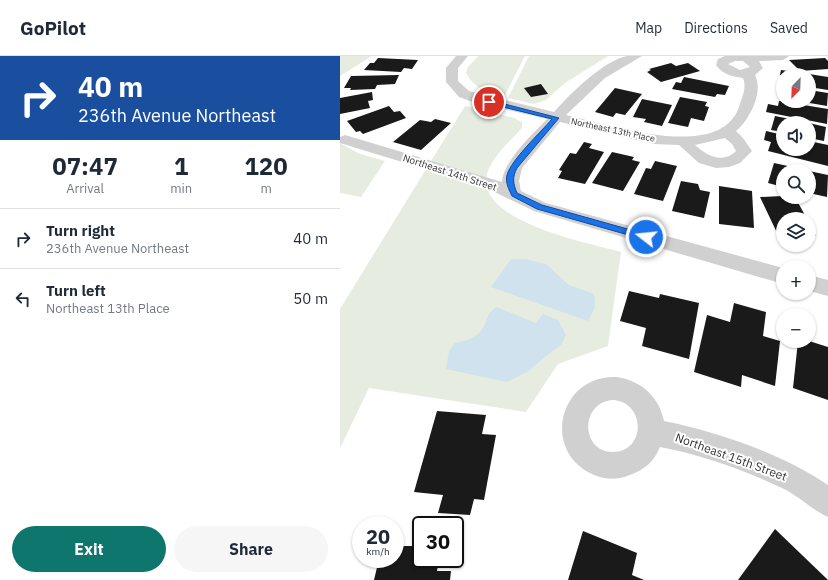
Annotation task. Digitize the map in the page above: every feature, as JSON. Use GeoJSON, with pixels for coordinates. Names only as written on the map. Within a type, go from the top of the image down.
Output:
{"type":"FeatureCollection","features":[{"type":"Feature","properties":{"kind":"street","name":"Northeast 13th Place"},"geometry":{"type":"LineString","coordinates":[[462,56],[452,68],[452,82],[464,94],[556,118],[654,139],[683,141],[709,138],[726,131],[741,118],[752,88],[752,82],[747,73]]}},
{"type":"Feature","properties":{"kind":"street"},"geometry":{"type":"LineString","coordinates":[[514,194],[510,182],[510,175],[514,167],[556,118],[596,78],[613,67],[636,56]]}},
{"type":"Feature","properties":{"kind":"street"},"geometry":{"type":"LineString","coordinates":[[745,58],[757,65],[756,70],[747,73],[734,72],[722,65],[722,62],[728,58],[783,56]]}},
{"type":"Feature","properties":{"kind":"street"},"geometry":{"type":"LineString","coordinates":[[683,141],[700,157],[710,161],[723,163],[733,161],[740,157],[744,151],[738,141],[726,131]]}},
{"type":"Feature","properties":{"kind":"street","name":"Northeast 14th Street"},"geometry":{"type":"LineString","coordinates":[[345,140],[490,183],[540,207],[776,274]]}},
{"type":"Feature","properties":{"kind":"street"},"geometry":{"type":"LineString","coordinates":[[816,285],[828,288]]}},
{"type":"Feature","properties":{"kind":"street","name":"Northeast 15th Street"},"geometry":{"type":"LineString","coordinates":[[652,432],[674,436],[747,460],[796,481],[828,502]]}},
{"type":"Feature","properties":{"kind":"shaded area"},"geometry":{"type":"Polygon","coordinates":[[[340,56],[372,56],[340,76],[340,56]]]}},
{"type":"Feature","properties":{"kind":"shaded area"},"geometry":{"type":"Polygon","coordinates":[[[478,56],[525,56],[504,97],[492,94],[482,89],[473,83],[469,78],[466,73],[468,67],[478,56]]]}},
{"type":"Feature","properties":{"kind":"shaded area"},"geometry":{"type":"Polygon","coordinates":[[[529,56],[608,56],[565,83],[546,100],[534,104],[508,98],[529,56]]]}},
{"type":"Feature","properties":{"kind":"shaded area"},"geometry":{"type":"Polygon","coordinates":[[[465,106],[514,118],[522,122],[522,128],[498,154],[488,171],[487,188],[497,203],[514,216],[536,227],[561,236],[621,252],[608,346],[558,364],[526,412],[369,388],[340,448],[340,309],[465,106]]]}},
{"type":"Feature","properties":{"kind":"shaded area"},"geometry":{"type":"Polygon","coordinates":[[[340,143],[360,154],[385,161],[361,197],[340,193],[340,143]]]}},
{"type":"Feature","properties":{"kind":"water"},"geometry":{"type":"Polygon","coordinates":[[[511,259],[525,259],[546,264],[569,285],[594,294],[595,307],[588,321],[491,287],[511,259]]]}},
{"type":"Feature","properties":{"kind":"water"},"geometry":{"type":"Polygon","coordinates":[[[496,307],[536,323],[543,314],[558,320],[566,335],[561,345],[527,372],[507,382],[446,369],[449,351],[455,343],[467,340],[478,334],[485,325],[490,313],[496,307]]]}},
{"type":"Feature","properties":{"kind":"building"},"geometry":{"type":"Polygon","coordinates":[[[378,58],[418,60],[412,69],[404,68],[401,72],[364,70],[370,63],[374,63],[378,58]]]}},
{"type":"Feature","properties":{"kind":"building"},"geometry":{"type":"Polygon","coordinates":[[[825,58],[828,61],[828,69],[816,70],[816,68],[797,68],[789,60],[825,58]]]}},
{"type":"Feature","properties":{"kind":"building"},"geometry":{"type":"Polygon","coordinates":[[[671,63],[676,66],[688,63],[700,71],[661,82],[647,72],[651,70],[649,69],[671,63]]]}},
{"type":"Feature","properties":{"kind":"building"},"geometry":{"type":"Polygon","coordinates":[[[399,75],[395,84],[377,85],[375,89],[350,90],[351,88],[344,88],[351,76],[399,75]]]}},
{"type":"Feature","properties":{"kind":"building"},"geometry":{"type":"Polygon","coordinates":[[[816,75],[828,77],[828,90],[816,88],[816,75]]]}},
{"type":"Feature","properties":{"kind":"building"},"geometry":{"type":"Polygon","coordinates":[[[684,77],[729,86],[725,95],[717,94],[715,97],[672,89],[676,82],[681,83],[684,77]]]}},
{"type":"Feature","properties":{"kind":"building"},"geometry":{"type":"Polygon","coordinates":[[[541,84],[548,94],[531,97],[524,88],[541,84]]]}},
{"type":"Feature","properties":{"kind":"building"},"geometry":{"type":"Polygon","coordinates":[[[615,88],[642,94],[625,115],[616,113],[613,117],[595,112],[615,88]]]}},
{"type":"Feature","properties":{"kind":"building"},"geometry":{"type":"Polygon","coordinates":[[[816,91],[828,93],[827,106],[816,104],[816,91]]]}},
{"type":"Feature","properties":{"kind":"building"},"geometry":{"type":"Polygon","coordinates":[[[372,92],[373,100],[368,101],[370,108],[340,114],[340,98],[372,92]]]}},
{"type":"Feature","properties":{"kind":"building"},"geometry":{"type":"Polygon","coordinates":[[[680,97],[707,102],[705,106],[709,107],[704,121],[691,118],[688,127],[668,123],[680,97]]]}},
{"type":"Feature","properties":{"kind":"building"},"geometry":{"type":"Polygon","coordinates":[[[642,99],[672,105],[662,126],[644,122],[646,119],[633,117],[642,99]]]}},
{"type":"Feature","properties":{"kind":"building"},"geometry":{"type":"Polygon","coordinates":[[[768,104],[776,106],[776,108],[816,107],[828,109],[827,124],[816,122],[816,116],[786,116],[766,112],[768,104]]]}},
{"type":"Feature","properties":{"kind":"building"},"geometry":{"type":"Polygon","coordinates":[[[389,106],[394,112],[400,111],[406,118],[363,134],[360,131],[356,132],[347,121],[389,106]]]}},
{"type":"Feature","properties":{"kind":"building"},"geometry":{"type":"Polygon","coordinates":[[[775,116],[776,116],[776,131],[771,130],[775,116]]]}},
{"type":"Feature","properties":{"kind":"building"},"geometry":{"type":"Polygon","coordinates":[[[435,119],[451,123],[421,150],[393,142],[420,120],[431,122],[435,119]]]}},
{"type":"Feature","properties":{"kind":"building"},"geometry":{"type":"Polygon","coordinates":[[[816,125],[826,127],[824,141],[816,139],[816,125]]]}},
{"type":"Feature","properties":{"kind":"building"},"geometry":{"type":"Polygon","coordinates":[[[766,131],[776,133],[776,153],[768,151],[771,142],[764,140],[766,131]]]}},
{"type":"Feature","properties":{"kind":"building"},"geometry":{"type":"Polygon","coordinates":[[[584,142],[592,144],[589,148],[604,152],[585,184],[558,178],[562,171],[559,170],[570,153],[576,154],[584,142]]]}},
{"type":"Feature","properties":{"kind":"building"},"geometry":{"type":"Polygon","coordinates":[[[816,142],[828,145],[828,166],[788,156],[816,156],[816,142]]]}},
{"type":"Feature","properties":{"kind":"building"},"geometry":{"type":"Polygon","coordinates":[[[612,152],[634,157],[632,160],[640,162],[623,191],[592,183],[612,152]]]}},
{"type":"Feature","properties":{"kind":"building"},"geometry":{"type":"Polygon","coordinates":[[[655,161],[677,166],[663,201],[634,194],[646,168],[651,169],[655,161]]]}},
{"type":"Feature","properties":{"kind":"building"},"geometry":{"type":"Polygon","coordinates":[[[774,163],[779,164],[776,164],[776,185],[768,183],[774,163]]]}},
{"type":"Feature","properties":{"kind":"building"},"geometry":{"type":"Polygon","coordinates":[[[816,172],[828,175],[827,197],[816,195],[816,172]]]}},
{"type":"Feature","properties":{"kind":"building"},"geometry":{"type":"Polygon","coordinates":[[[681,181],[698,184],[700,190],[710,192],[704,218],[672,211],[681,181]]]}},
{"type":"Feature","properties":{"kind":"building"},"geometry":{"type":"Polygon","coordinates":[[[719,186],[752,191],[754,228],[719,224],[719,186]]]}},
{"type":"Feature","properties":{"kind":"building"},"geometry":{"type":"Polygon","coordinates":[[[776,196],[776,204],[799,204],[803,212],[776,212],[776,231],[760,197],[776,196]]]}},
{"type":"Feature","properties":{"kind":"building"},"geometry":{"type":"Polygon","coordinates":[[[629,291],[659,298],[660,294],[699,303],[689,359],[642,346],[646,328],[620,321],[629,291]]]}},
{"type":"Feature","properties":{"kind":"building"},"geometry":{"type":"Polygon","coordinates":[[[734,303],[766,312],[763,336],[776,340],[776,348],[779,348],[775,386],[742,375],[741,387],[694,372],[707,315],[730,322],[734,303]]]}},
{"type":"Feature","properties":{"kind":"building"},"geometry":{"type":"Polygon","coordinates":[[[816,343],[828,347],[828,400],[793,388],[797,348],[816,348],[816,343]]]}},
{"type":"Feature","properties":{"kind":"building"},"geometry":{"type":"Polygon","coordinates":[[[437,411],[486,415],[482,434],[496,435],[484,500],[474,499],[470,515],[438,513],[443,495],[414,492],[437,411]]]}},
{"type":"Feature","properties":{"kind":"building"},"geometry":{"type":"Polygon","coordinates":[[[775,529],[828,580],[738,580],[775,529]]]}},
{"type":"Feature","properties":{"kind":"building"},"geometry":{"type":"Polygon","coordinates":[[[583,531],[637,553],[632,575],[644,580],[568,580],[583,531]]]}},
{"type":"Feature","properties":{"kind":"building"},"geometry":{"type":"Polygon","coordinates":[[[404,546],[412,546],[412,568],[438,568],[437,571],[451,571],[450,580],[374,580],[377,568],[404,568],[404,546]]]}},
{"type":"Feature","properties":{"kind":"route"},"geometry":{"type":"LineString","coordinates":[[489,102],[556,118],[514,167],[510,175],[510,187],[514,194],[540,207],[646,237]]}}]}
